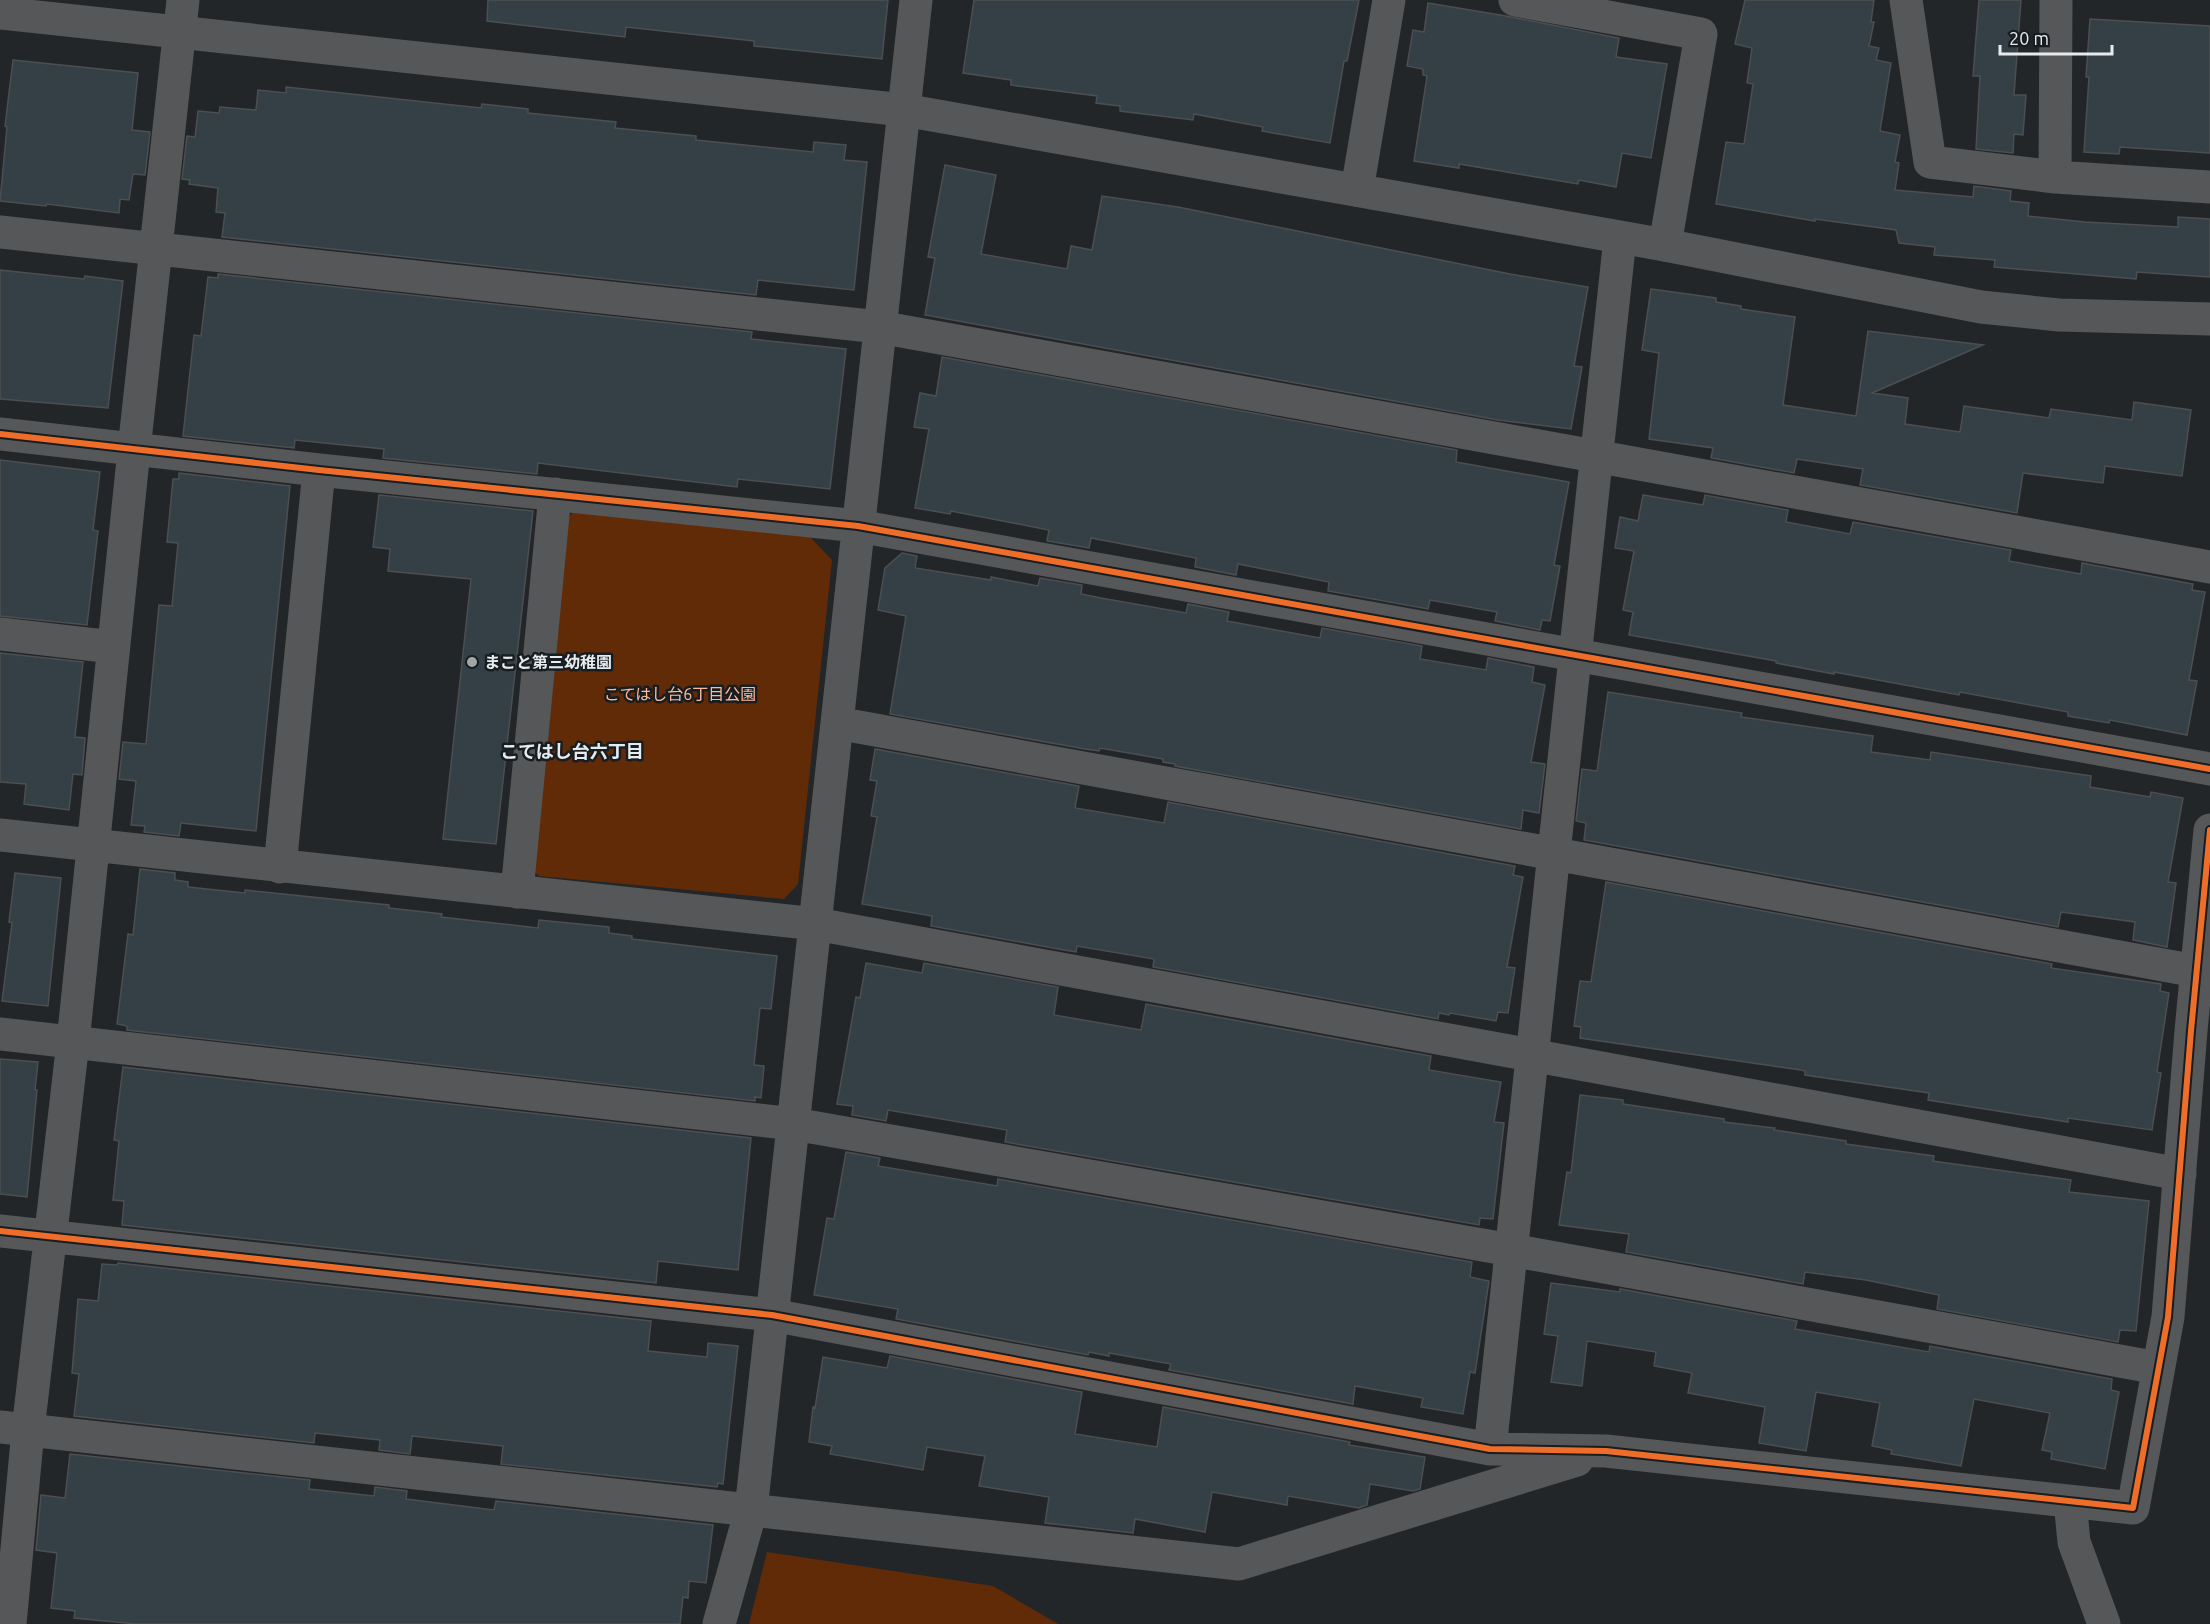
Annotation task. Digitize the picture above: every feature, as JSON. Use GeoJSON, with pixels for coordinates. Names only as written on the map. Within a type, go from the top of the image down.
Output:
{"type":"FeatureCollection","features":[{"type":"Feature","properties":{"kind":"street"},"geometry":{"type":"LineString","coordinates":[[10,1624],[14,1428],[50,1237],[73,1042],[183,0]]}},
{"type":"Feature","properties":{"kind":"street"},"geometry":{"type":"LineString","coordinates":[[719,1624],[751,1510],[916,0]]}},
{"type":"Feature","properties":{"kind":"street"},"geometry":{"type":"LineString","coordinates":[[1358,190],[1389,0]]}},
{"type":"Feature","properties":{"kind":"street"},"geometry":{"type":"LineString","coordinates":[[1515,0],[1701,34],[1665,245]]}},
{"type":"Feature","properties":{"kind":"street"},"geometry":{"type":"LineString","coordinates":[[1906,0],[1930,162],[2055,177],[2210,187]]}},
{"type":"Feature","properties":{"kind":"street"},"geometry":{"type":"LineString","coordinates":[[2055,177],[2056,0]]}},
{"type":"Feature","properties":{"kind":"street"},"geometry":{"type":"LineString","coordinates":[[0,13],[904,110],[1665,245],[1981,307],[2059,315],[2210,319]]}},
{"type":"Feature","properties":{"kind":"street"},"geometry":{"type":"LineString","coordinates":[[0,232],[879,327],[2210,567]]}},
{"type":"Feature","properties":{"kind":"street"},"geometry":{"type":"LineString","coordinates":[[1490,1449],[1620,238]]}},
{"type":"Feature","properties":{"kind":"street"},"geometry":{"type":"LineString","coordinates":[[0,434],[858,526],[2210,769]]}},
{"type":"Feature","properties":{"kind":"street"},"geometry":{"type":"LineString","coordinates":[[280,867],[319,470]]}},
{"type":"Feature","properties":{"kind":"street"},"geometry":{"type":"LineString","coordinates":[[517,892],[555,494]]}},
{"type":"Feature","properties":{"kind":"street"},"geometry":{"type":"LineString","coordinates":[[0,634],[113,647]]}},
{"type":"Feature","properties":{"kind":"street"},"geometry":{"type":"LineString","coordinates":[[837,723],[2196,970]]}},
{"type":"Feature","properties":{"kind":"street"},"geometry":{"type":"LineString","coordinates":[[0,1231],[772,1315],[1490,1449],[1606,1451],[2133,1508],[2168,1317],[2180,1173],[2200,1032],[2196,970],[2210,830]]}},
{"type":"Feature","properties":{"kind":"street"},"geometry":{"type":"LineString","coordinates":[[0,835],[816,924],[2180,1173]]}},
{"type":"Feature","properties":{"kind":"street"},"geometry":{"type":"LineString","coordinates":[[0,1034],[794,1124],[1512,1250],[2158,1368]]}},
{"type":"Feature","properties":{"kind":"street"},"geometry":{"type":"LineString","coordinates":[[14,1428],[1239,1564],[1606,1451]]}},
{"type":"Feature","properties":{"kind":"street"},"geometry":{"type":"LineString","coordinates":[[2070,1501],[2074,1542],[2104,1624]]}},
{"type":"Feature","properties":{"kind":"green space","name":"こてはし台6丁目公園"},"geometry":{"type":"Polygon","coordinates":[[[575,510],[810,537],[832,560],[798,884],[784,899],[539,876],[525,863],[559,528],[575,510]]]}},
{"type":"Feature","properties":{"kind":"green space"},"geometry":{"type":"Polygon","coordinates":[[[767,1552],[993,1586],[1058,1624],[749,1624],[767,1552]]]}},
{"type":"Feature","properties":{"kind":"building"},"geometry":{"type":"Polygon","coordinates":[[[488,0],[888,0],[882,59],[754,46],[754,41],[626,27],[625,37],[487,21],[488,0]]]}},
{"type":"Feature","properties":{"kind":"building"},"geometry":{"type":"Polygon","coordinates":[[[974,0],[1359,0],[1347,61],[1344,61],[1330,143],[1262,131],[1263,127],[1194,114],[1193,120],[1120,111],[1120,106],[1096,103],[1097,96],[1011,85],[1011,80],[963,73],[974,0]]]}},
{"type":"Feature","properties":{"kind":"building"},"geometry":{"type":"Polygon","coordinates":[[[1745,0],[1874,0],[1871,22],[1874,22],[1869,46],[1879,48],[1876,60],[1891,63],[1880,131],[1900,135],[1895,162],[1899,163],[1895,190],[1973,197],[1974,186],[2011,191],[2010,201],[2029,203],[2028,216],[2085,222],[2178,227],[2178,217],[2210,219],[2210,277],[2137,272],[2136,279],[1994,267],[1995,260],[1934,255],[1935,247],[1899,243],[1896,230],[1815,219],[1815,221],[1716,204],[1726,142],[1744,144],[1753,84],[1747,83],[1752,48],[1735,44],[1745,0]]]}},
{"type":"Feature","properties":{"kind":"building"},"geometry":{"type":"Polygon","coordinates":[[[1979,0],[2021,0],[2014,95],[2026,95],[2023,135],[2014,134],[2013,153],[1976,149],[1980,76],[1973,76],[1979,0]]]}},
{"type":"Feature","properties":{"kind":"building"},"geometry":{"type":"Polygon","coordinates":[[[1428,3],[1619,38],[1616,57],[1667,64],[1651,158],[1622,153],[1616,187],[1579,180],[1578,184],[1459,164],[1459,168],[1414,161],[1427,76],[1423,75],[1423,69],[1407,66],[1413,30],[1424,32],[1428,3]]]}},
{"type":"Feature","properties":{"kind":"building"},"geometry":{"type":"Polygon","coordinates":[[[2090,19],[2210,26],[2210,153],[2120,147],[2119,154],[2084,152],[2090,19]]]}},
{"type":"Feature","properties":{"kind":"building"},"geometry":{"type":"Polygon","coordinates":[[[13,60],[138,73],[132,130],[150,132],[145,175],[133,174],[129,200],[120,199],[119,213],[0,201],[7,127],[5,126],[13,60]]]}},
{"type":"Feature","properties":{"kind":"building"},"geometry":{"type":"Polygon","coordinates":[[[286,87],[481,108],[482,104],[528,109],[528,113],[616,122],[615,128],[696,136],[696,140],[813,152],[814,142],[846,145],[844,160],[867,162],[854,290],[758,280],[756,295],[222,237],[225,213],[216,212],[218,188],[189,184],[190,180],[182,179],[187,136],[195,137],[198,111],[219,113],[220,107],[256,110],[258,90],[286,93],[286,87]]]}},
{"type":"Feature","properties":{"kind":"building"},"geometry":{"type":"Polygon","coordinates":[[[945,165],[996,175],[981,254],[1067,269],[1071,246],[1092,250],[1102,196],[1178,207],[1510,274],[1588,287],[1574,366],[1582,367],[1571,429],[1498,420],[925,315],[935,258],[928,257],[945,165]]]}},
{"type":"Feature","properties":{"kind":"building"},"geometry":{"type":"Polygon","coordinates":[[[0,270],[123,281],[108,408],[0,399],[0,270]]]}},
{"type":"Feature","properties":{"kind":"building"},"geometry":{"type":"Polygon","coordinates":[[[218,274],[752,332],[751,339],[846,349],[830,489],[738,479],[737,487],[538,463],[537,474],[383,458],[384,449],[295,440],[294,448],[183,436],[194,335],[201,336],[208,277],[218,278],[218,274]]]}},
{"type":"Feature","properties":{"kind":"building"},"geometry":{"type":"Polygon","coordinates":[[[1651,289],[1716,298],[1716,302],[1741,306],[1741,309],[1795,317],[1783,405],[1856,416],[1868,331],[1983,345],[1872,393],[1908,398],[1905,424],[1960,432],[1964,406],[2049,418],[2051,409],[2132,420],[2134,402],[2191,410],[2182,476],[2105,466],[2103,483],[2023,473],[2017,513],[1860,485],[1863,469],[1797,459],[1794,473],[1711,458],[1713,448],[1649,439],[1659,353],[1642,350],[1651,289]]]}},
{"type":"Feature","properties":{"kind":"building"},"geometry":{"type":"Polygon","coordinates":[[[942,357],[1457,450],[1456,462],[1569,482],[1554,565],[1560,566],[1550,621],[1542,620],[1540,630],[1495,621],[1497,612],[1430,600],[1428,609],[1328,591],[1329,582],[1238,564],[1236,575],[1195,567],[1196,558],[1091,538],[1089,548],[1047,541],[1049,530],[951,511],[950,514],[915,508],[929,429],[914,427],[920,393],[936,396],[942,357]]]}},
{"type":"Feature","properties":{"kind":"building"},"geometry":{"type":"Polygon","coordinates":[[[0,460],[100,472],[93,530],[98,531],[87,625],[0,616],[0,460]]]}},
{"type":"Feature","properties":{"kind":"building"},"geometry":{"type":"Polygon","coordinates":[[[179,473],[290,486],[256,831],[181,823],[179,836],[144,832],[145,826],[131,825],[136,781],[119,779],[123,742],[146,744],[159,605],[172,606],[178,543],[167,542],[173,479],[179,479],[179,473]]]}},
{"type":"Feature","properties":{"kind":"building"},"geometry":{"type":"Polygon","coordinates":[[[379,495],[533,511],[496,844],[443,839],[471,579],[388,571],[390,549],[373,547],[379,495]]]}},
{"type":"Feature","properties":{"kind":"building"},"geometry":{"type":"Polygon","coordinates":[[[1643,495],[1703,505],[1705,495],[1788,510],[1786,522],[1850,534],[1853,522],[2011,550],[2009,561],[2081,574],[2082,563],[2193,584],[2192,590],[2205,592],[2189,680],[2197,681],[2187,735],[2110,720],[2109,723],[2068,716],[2068,712],[1960,692],[1959,695],[1834,672],[1834,674],[1776,663],[1776,661],[1629,635],[1633,612],[1623,610],[1634,551],[1615,548],[1620,517],[1638,521],[1643,495]]]}},
{"type":"Feature","properties":{"kind":"building"},"geometry":{"type":"Polygon","coordinates":[[[902,553],[917,556],[915,568],[991,580],[991,577],[1038,586],[1040,578],[1082,585],[1081,594],[1186,613],[1188,604],[1229,612],[1227,621],[1320,638],[1322,628],[1422,646],[1420,659],[1486,670],[1488,658],[1534,667],[1532,682],[1545,685],[1531,762],[1545,764],[1539,813],[1523,810],[1521,829],[1175,766],[1175,764],[1163,762],[1163,759],[1100,748],[1099,751],[1085,749],[890,714],[906,616],[878,610],[885,568],[902,553]]]}},
{"type":"Feature","properties":{"kind":"building"},"geometry":{"type":"Polygon","coordinates":[[[0,653],[83,662],[75,737],[85,738],[82,775],[73,774],[69,810],[24,804],[26,784],[0,782],[0,653]]]}},
{"type":"Feature","properties":{"kind":"building"},"geometry":{"type":"Polygon","coordinates":[[[1608,692],[1742,713],[1741,717],[1873,736],[1871,752],[1930,760],[1931,752],[2091,776],[2090,787],[2150,797],[2151,792],[2183,798],[2168,882],[2176,883],[2167,947],[2133,940],[2135,922],[2061,912],[2058,927],[1584,840],[1586,823],[1576,821],[1582,769],[1597,771],[1608,692]]]}},
{"type":"Feature","properties":{"kind":"building"},"geometry":{"type":"Polygon","coordinates":[[[875,749],[1079,786],[1075,808],[1164,823],[1168,802],[1515,866],[1513,875],[1523,877],[1507,967],[1515,968],[1508,1013],[1498,1012],[1496,1021],[1450,1013],[1449,1015],[1439,1013],[1438,1019],[1153,967],[1154,959],[1077,946],[1076,952],[931,926],[932,916],[862,904],[877,817],[871,816],[877,781],[870,780],[875,749]]]}},
{"type":"Feature","properties":{"kind":"building"},"geometry":{"type":"Polygon","coordinates":[[[140,869],[175,873],[175,880],[188,882],[188,887],[245,893],[245,890],[389,905],[389,908],[442,914],[441,917],[538,928],[539,920],[609,927],[609,933],[632,936],[632,939],[777,956],[771,1009],[760,1008],[754,1065],[764,1066],[761,1098],[755,1097],[755,1101],[127,1030],[127,1026],[117,1024],[128,934],[133,935],[140,869]]]}},
{"type":"Feature","properties":{"kind":"building"},"geometry":{"type":"Polygon","coordinates":[[[15,873],[61,878],[48,1006],[2,1001],[12,923],[9,922],[15,873]]]}},
{"type":"Feature","properties":{"kind":"building"},"geometry":{"type":"Polygon","coordinates":[[[1606,882],[2052,964],[2051,968],[2161,984],[2160,991],[2169,993],[2157,1072],[2161,1073],[2152,1130],[2068,1118],[2068,1122],[1928,1100],[1929,1093],[1805,1075],[1805,1071],[1801,1070],[1580,1038],[1581,1027],[1574,1026],[1580,981],[1591,982],[1606,882]]]}},
{"type":"Feature","properties":{"kind":"building"},"geometry":{"type":"Polygon","coordinates":[[[866,963],[922,973],[924,963],[1058,987],[1054,1015],[1141,1030],[1146,1004],[1431,1056],[1429,1070],[1501,1082],[1494,1122],[1504,1123],[1493,1219],[1480,1218],[1479,1225],[1005,1142],[1007,1130],[888,1110],[886,1121],[852,1115],[853,1106],[837,1104],[856,997],[860,998],[866,963]]]}},
{"type":"Feature","properties":{"kind":"building"},"geometry":{"type":"Polygon","coordinates":[[[0,1059],[38,1062],[27,1197],[0,1194],[0,1059]]]}},
{"type":"Feature","properties":{"kind":"building"},"geometry":{"type":"Polygon","coordinates":[[[123,1067],[751,1138],[738,1270],[658,1261],[656,1283],[122,1225],[124,1201],[113,1200],[119,1141],[114,1140],[123,1067]]]}},
{"type":"Feature","properties":{"kind":"building"},"geometry":{"type":"Polygon","coordinates":[[[1580,1095],[1623,1100],[1623,1104],[1846,1141],[1846,1144],[1934,1156],[1933,1161],[2071,1180],[2069,1192],[2149,1201],[2136,1331],[2120,1330],[2118,1342],[1937,1309],[1939,1295],[1866,1280],[1805,1272],[1803,1284],[1626,1252],[1629,1234],[1559,1225],[1567,1172],[1571,1173],[1580,1095]]]}},
{"type":"Feature","properties":{"kind":"building"},"geometry":{"type":"Polygon","coordinates":[[[846,1152],[880,1158],[878,1166],[997,1186],[998,1179],[1472,1262],[1470,1277],[1489,1281],[1475,1373],[1470,1372],[1463,1414],[1421,1407],[1423,1398],[1355,1386],[1353,1404],[1169,1370],[1171,1364],[1109,1353],[1109,1356],[1089,1352],[1088,1355],[896,1319],[898,1309],[814,1295],[827,1218],[834,1219],[846,1152]]]}},
{"type":"Feature","properties":{"kind":"building"},"geometry":{"type":"Polygon","coordinates":[[[118,1263],[651,1321],[648,1351],[707,1357],[708,1343],[738,1346],[723,1484],[718,1483],[717,1487],[501,1464],[503,1446],[412,1436],[410,1454],[379,1450],[380,1440],[315,1433],[314,1443],[74,1416],[79,1374],[72,1373],[78,1299],[98,1301],[102,1264],[117,1265],[118,1263]]]}},
{"type":"Feature","properties":{"kind":"building"},"geometry":{"type":"Polygon","coordinates":[[[1551,1283],[1620,1292],[1620,1289],[1797,1321],[1795,1329],[1929,1352],[1930,1346],[2112,1379],[2111,1390],[2119,1392],[2105,1469],[2051,1459],[2052,1452],[2042,1450],[2050,1413],[1974,1399],[1961,1466],[1891,1454],[1892,1450],[1872,1446],[1880,1403],[1816,1392],[1806,1451],[1759,1443],[1765,1407],[1688,1393],[1692,1373],[1654,1366],[1656,1352],[1587,1341],[1582,1386],[1551,1382],[1558,1336],[1544,1334],[1551,1283]]]}},
{"type":"Feature","properties":{"kind":"building"},"geometry":{"type":"Polygon","coordinates":[[[890,1356],[1082,1392],[1075,1434],[1157,1447],[1163,1407],[1350,1442],[1349,1445],[1425,1457],[1420,1489],[1413,1491],[1370,1484],[1367,1505],[1359,1508],[1288,1496],[1287,1505],[1212,1492],[1205,1532],[1135,1519],[1133,1533],[1045,1523],[1049,1497],[979,1486],[985,1456],[927,1447],[923,1470],[830,1454],[832,1446],[809,1442],[823,1357],[887,1368],[890,1356]]]}},
{"type":"Feature","properties":{"kind":"building"},"geometry":{"type":"Polygon","coordinates":[[[70,1454],[310,1480],[309,1489],[374,1496],[375,1487],[407,1491],[406,1499],[494,1510],[496,1501],[713,1525],[706,1583],[689,1581],[688,1598],[683,1597],[680,1624],[136,1624],[74,1618],[75,1611],[51,1608],[57,1553],[36,1550],[41,1495],[65,1498],[70,1454]]]}},
{"type":"Feature","properties":{"kind":"cycle path"},"geometry":{"type":"LineString","coordinates":[[0,434],[858,526],[2210,769]]}},
{"type":"Feature","properties":{"kind":"cycle path"},"geometry":{"type":"LineString","coordinates":[[0,1231],[772,1315],[1490,1449],[1606,1451],[2133,1508],[2168,1317],[2210,830]]}},
{"type":"Feature","properties":{"kind":"place","name":"まこと第三幼稚園"},"geometry":{"type":"Point","coordinates":[472,662]}},
{"type":"Feature","properties":{"kind":"district","name":"こてはし台六丁目"},"geometry":{"type":"Point","coordinates":[572,751]}}]}
